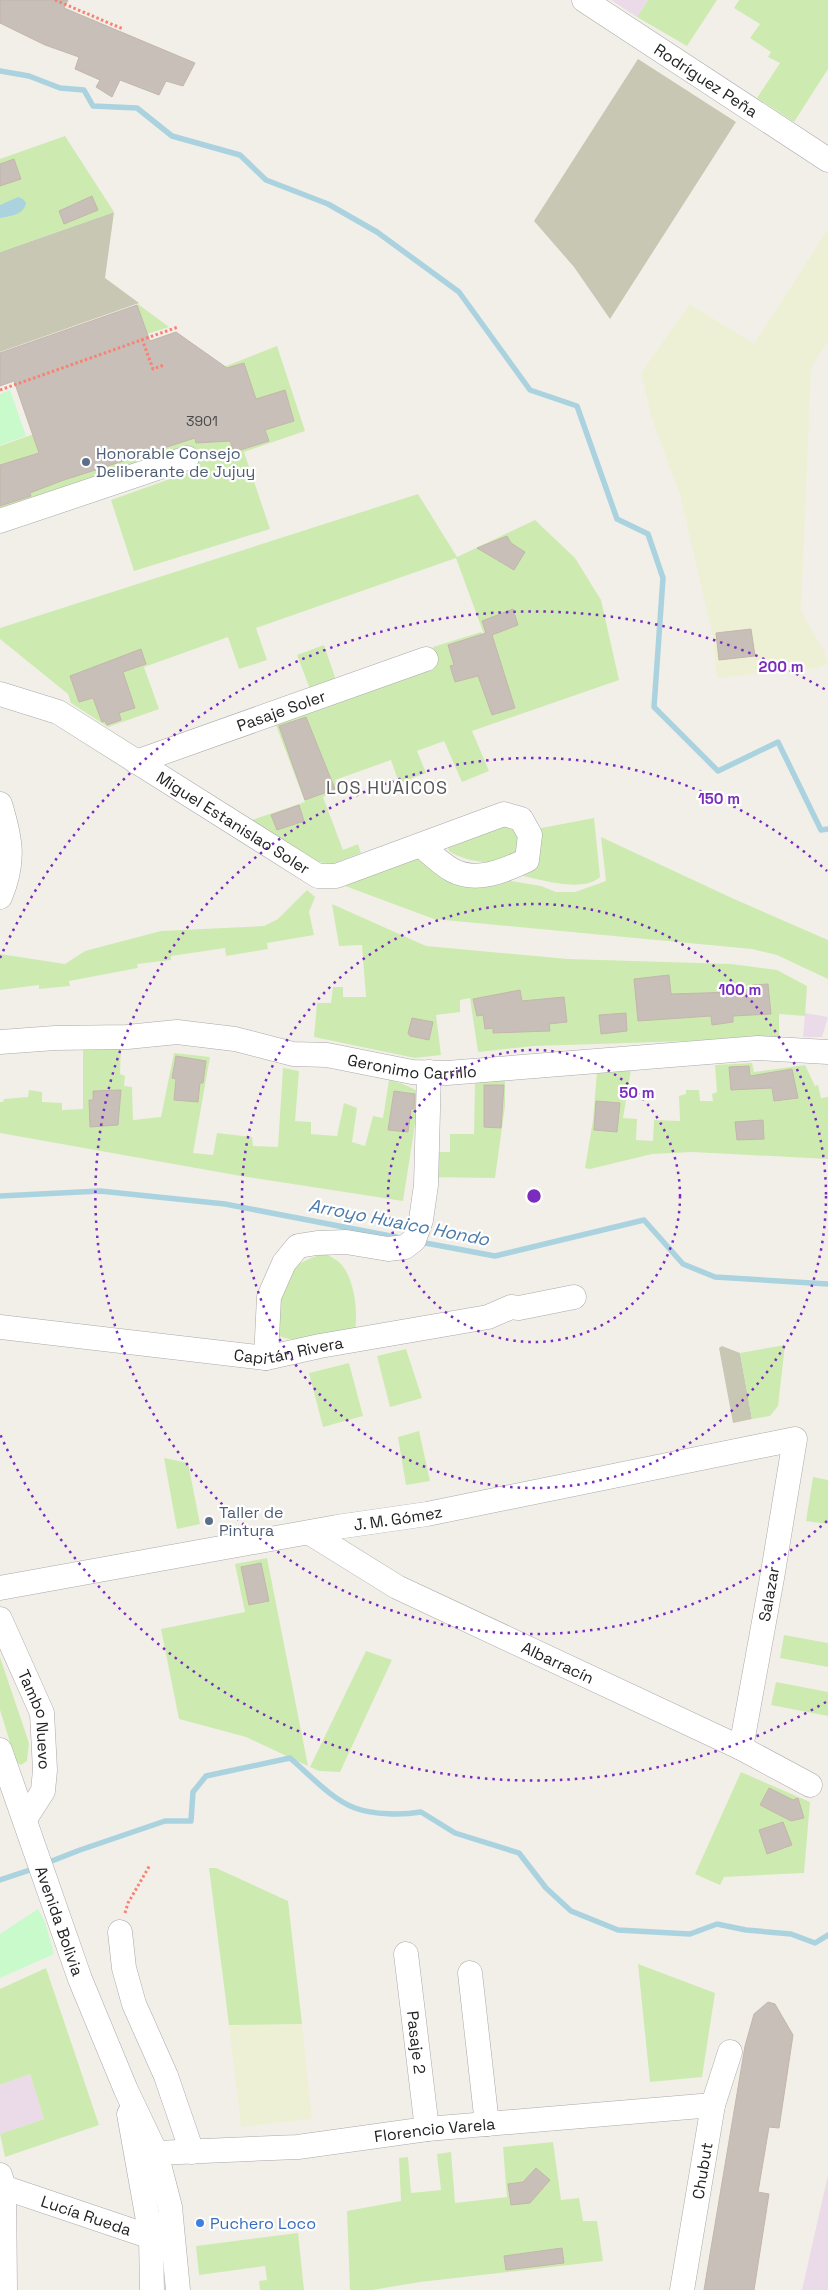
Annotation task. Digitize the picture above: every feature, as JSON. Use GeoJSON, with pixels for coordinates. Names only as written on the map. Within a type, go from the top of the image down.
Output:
{"type":"FeatureCollection","features":[{"type":"Feature","properties":{"kind":"street","name":"Rodríguez Peña"},"geometry":{"type":"LineString","coordinates":[[584,0],[828,160]]}},
{"type":"Feature","properties":{"kind":"street"},"geometry":{"type":"LineString","coordinates":[[0,521],[187,458]]}},
{"type":"Feature","properties":{"kind":"street","name":"Pasaje Soler"},"geometry":{"type":"LineString","coordinates":[[136,762],[426,659]]}},
{"type":"Feature","properties":{"kind":"street","name":"Miguel Estanislao Soler"},"geometry":{"type":"LineString","coordinates":[[0,694],[58,712],[318,876],[336,876],[504,814],[521,818],[530,835],[527,860],[498,873],[475,876],[452,870],[421,845]]}},
{"type":"Feature","properties":{"kind":"street"},"geometry":{"type":"LineString","coordinates":[[0,804],[7,827],[11,852],[8,874],[0,897]]}},
{"type":"Feature","properties":{"kind":"street","name":"Geronimo Carrillo"},"geometry":{"type":"LineString","coordinates":[[0,1042],[56,1038],[127,1037],[177,1032],[235,1039],[270,1046],[293,1054],[328,1055],[412,1072],[590,1063],[758,1048],[828,1052]]}},
{"type":"Feature","properties":{"kind":"street"},"geometry":{"type":"LineString","coordinates":[[266,1358],[269,1297],[284,1262],[298,1246],[346,1242],[388,1248],[405,1247],[414,1240],[421,1220],[426,1185],[429,1072]]}},
{"type":"Feature","properties":{"kind":"street","name":"Capitán Rivera"},"geometry":{"type":"LineString","coordinates":[[0,1327],[266,1358],[488,1317],[511,1306],[519,1308],[574,1298]]}},
{"type":"Feature","properties":{"kind":"street","name":"J. M. Gómez"},"geometry":{"type":"LineString","coordinates":[[0,1588],[337,1527],[427,1514],[795,1439]]}},
{"type":"Feature","properties":{"kind":"street","name":"Salazar"},"geometry":{"type":"LineString","coordinates":[[741,1748],[795,1439]]}},
{"type":"Feature","properties":{"kind":"street","name":"Albarracín"},"geometry":{"type":"LineString","coordinates":[[310,1533],[397,1587],[741,1748],[810,1785]]}},
{"type":"Feature","properties":{"kind":"street","name":"Tambo Nuevo"},"geometry":{"type":"LineString","coordinates":[[0,1619],[42,1713],[45,1770],[43,1791],[25,1818]]}},
{"type":"Feature","properties":{"kind":"street","name":"Avenida Bolivia"},"geometry":{"type":"LineString","coordinates":[[0,1750],[80,1979],[126,2090],[156,2154],[170,2207],[175,2241],[178,2290]]}},
{"type":"Feature","properties":{"kind":"street"},"geometry":{"type":"LineString","coordinates":[[120,1932],[124,1968],[134,2004],[166,2076],[192,2152]]}},
{"type":"Feature","properties":{"kind":"street","name":"Pasaje 2"},"geometry":{"type":"LineString","coordinates":[[406,1954],[427,2130]]}},
{"type":"Feature","properties":{"kind":"street"},"geometry":{"type":"LineString","coordinates":[[470,1973],[487,2124]]}},
{"type":"Feature","properties":{"kind":"street","name":"Chubut"},"geometry":{"type":"LineString","coordinates":[[682,2290],[713,2105],[730,2052]]}},
{"type":"Feature","properties":{"kind":"street","name":"Avenida Bolivia"},"geometry":{"type":"LineString","coordinates":[[126,2090],[132,2135],[151,2237],[152,2290]]}},
{"type":"Feature","properties":{"kind":"street","name":"Florencio Varela"},"geometry":{"type":"LineString","coordinates":[[156,2154],[298,2146],[487,2124],[713,2105]]}},
{"type":"Feature","properties":{"kind":"street"},"geometry":{"type":"LineString","coordinates":[[1,2183],[5,2290]]}},
{"type":"Feature","properties":{"kind":"street","name":"Lucía Rueda"},"geometry":{"type":"LineString","coordinates":[[1,2183],[151,2237],[175,2241]]}},
{"type":"Feature","properties":{"kind":"path"},"geometry":{"type":"LineString","coordinates":[[55,0],[123,29]]}},
{"type":"Feature","properties":{"kind":"path"},"geometry":{"type":"LineString","coordinates":[[0,390],[178,327]]}},
{"type":"Feature","properties":{"kind":"path"},"geometry":{"type":"LineString","coordinates":[[142,339],[153,369],[164,365]]}},
{"type":"Feature","properties":{"kind":"path"},"geometry":{"type":"LineString","coordinates":[[120,1932],[128,1903],[150,1865]]}},
{"type":"Feature","properties":{"kind":"shaded area"},"geometry":{"type":"Polygon","coordinates":[[[611,0],[648,0],[637,17],[611,0]]]}},
{"type":"Feature","properties":{"kind":"shaded area"},"geometry":{"type":"Polygon","coordinates":[[[638,59],[736,122],[610,319],[574,267],[534,221],[638,59]]]}},
{"type":"Feature","properties":{"kind":"shaded area"},"geometry":{"type":"Polygon","coordinates":[[[114,212],[105,278],[139,303],[0,352],[0,252],[114,212]]]}},
{"type":"Feature","properties":{"kind":"shaded area"},"geometry":{"type":"Polygon","coordinates":[[[828,229],[828,341],[811,368],[801,611],[824,651],[828,664],[818,668],[717,678],[713,637],[680,495],[651,416],[641,373],[690,304],[754,344],[828,229]]]}},
{"type":"Feature","properties":{"kind":"shaded area"},"geometry":{"type":"Polygon","coordinates":[[[805,1013],[828,1017],[822,1037],[803,1037],[805,1013]]]}},
{"type":"Feature","properties":{"kind":"shaded area"},"geometry":{"type":"Polygon","coordinates":[[[722,1346],[740,1353],[752,1419],[733,1423],[719,1348],[722,1346]]]}},
{"type":"Feature","properties":{"kind":"shaded area"},"geometry":{"type":"Polygon","coordinates":[[[302,2024],[312,2119],[241,2127],[229,2025],[302,2024]]]}},
{"type":"Feature","properties":{"kind":"shaded area"},"geometry":{"type":"Polygon","coordinates":[[[30,2074],[44,2119],[0,2134],[0,2085],[30,2074]]]}},
{"type":"Feature","properties":{"kind":"shaded area"},"geometry":{"type":"Polygon","coordinates":[[[828,2175],[828,2290],[802,2290],[828,2175]]]}},
{"type":"Feature","properties":{"kind":"green space"},"geometry":{"type":"Polygon","coordinates":[[[648,0],[717,0],[687,46],[637,17],[648,0]]]}},
{"type":"Feature","properties":{"kind":"green space"},"geometry":{"type":"Polygon","coordinates":[[[739,0],[828,0],[828,69],[794,122],[757,98],[780,63],[768,57],[771,52],[750,38],[760,24],[734,8],[739,0]]]}},
{"type":"Feature","properties":{"kind":"green space"},"geometry":{"type":"Polygon","coordinates":[[[65,136],[114,212],[0,252],[0,159],[65,136]]]}},
{"type":"Feature","properties":{"kind":"green space"},"geometry":{"type":"Polygon","coordinates":[[[138,304],[169,327],[147,334],[138,304]]]}},
{"type":"Feature","properties":{"kind":"green space"},"geometry":{"type":"Polygon","coordinates":[[[277,346],[305,431],[244,452],[270,529],[134,571],[111,500],[195,470],[188,446],[0,511],[0,446],[224,367],[277,346]]]}},
{"type":"Feature","properties":{"kind":"green space"},"geometry":{"type":"Polygon","coordinates":[[[10,390],[26,436],[0,445],[0,394],[10,390]]]}},
{"type":"Feature","properties":{"kind":"green space"},"geometry":{"type":"Polygon","coordinates":[[[418,494],[457,557],[535,520],[575,558],[601,600],[619,680],[472,731],[489,771],[462,782],[444,741],[417,751],[426,773],[399,783],[391,760],[335,780],[338,792],[323,797],[343,850],[358,844],[361,853],[332,864],[318,862],[249,821],[305,802],[274,720],[438,663],[433,647],[481,632],[486,640],[456,558],[256,628],[267,660],[239,669],[228,637],[144,667],[159,709],[108,727],[71,703],[68,694],[0,639],[0,628],[418,494]]]}},
{"type":"Feature","properties":{"kind":"green space"},"geometry":{"type":"Polygon","coordinates":[[[324,645],[336,680],[310,689],[297,655],[324,645]]]}},
{"type":"Feature","properties":{"kind":"green space"},"geometry":{"type":"Polygon","coordinates":[[[594,818],[600,877],[592,882],[571,885],[514,874],[536,829],[594,818]]]}},
{"type":"Feature","properties":{"kind":"green space"},"geometry":{"type":"Polygon","coordinates":[[[506,822],[520,827],[516,853],[509,857],[492,862],[483,862],[474,861],[449,851],[447,843],[506,822]]]}},
{"type":"Feature","properties":{"kind":"green space"},"geometry":{"type":"Polygon","coordinates":[[[601,837],[734,899],[828,940],[828,979],[777,955],[752,949],[434,919],[337,883],[413,855],[505,880],[541,886],[556,892],[575,892],[606,881],[601,837]]]}},
{"type":"Feature","properties":{"kind":"green space"},"geometry":{"type":"Polygon","coordinates":[[[307,890],[315,897],[309,912],[314,935],[267,943],[268,949],[226,956],[225,948],[171,956],[171,960],[137,964],[138,968],[69,981],[70,986],[39,989],[39,985],[0,990],[0,954],[65,964],[85,951],[161,931],[264,926],[278,919],[307,890]]]}},
{"type":"Feature","properties":{"kind":"green space"},"geometry":{"type":"Polygon","coordinates":[[[332,904],[426,946],[568,959],[731,964],[777,970],[807,986],[805,1016],[779,1014],[779,1038],[534,1046],[478,1052],[470,998],[460,1000],[460,1012],[436,1015],[441,1055],[415,1058],[314,1037],[317,1003],[331,1003],[333,987],[343,987],[343,997],[366,997],[362,945],[339,946],[332,904]]]}},
{"type":"Feature","properties":{"kind":"green space"},"geometry":{"type":"Polygon","coordinates":[[[83,1046],[121,1046],[120,1074],[125,1076],[124,1086],[132,1087],[133,1120],[161,1117],[174,1053],[210,1057],[193,1153],[213,1155],[217,1133],[252,1137],[253,1146],[278,1147],[283,1068],[299,1071],[295,1121],[311,1122],[311,1134],[337,1136],[344,1103],[357,1108],[352,1142],[365,1146],[373,1116],[383,1118],[389,1080],[420,1092],[403,1201],[241,1176],[0,1133],[0,1102],[3,1102],[4,1099],[28,1097],[29,1090],[42,1092],[42,1102],[62,1103],[62,1110],[83,1109],[83,1046]]]}},
{"type":"Feature","properties":{"kind":"green space"},"geometry":{"type":"Polygon","coordinates":[[[752,1063],[754,1072],[805,1065],[815,1086],[818,1085],[821,1098],[828,1097],[828,1159],[692,1152],[652,1154],[590,1169],[585,1168],[593,1120],[597,1072],[631,1070],[623,1118],[637,1119],[636,1140],[653,1141],[654,1120],[680,1121],[679,1096],[686,1094],[686,1090],[699,1090],[700,1101],[713,1101],[712,1094],[717,1092],[715,1065],[752,1063]]]}},
{"type":"Feature","properties":{"kind":"green space"},"geometry":{"type":"Polygon","coordinates":[[[505,1079],[505,1106],[495,1178],[421,1177],[422,1152],[450,1152],[450,1134],[474,1134],[475,1082],[505,1079]]]}},
{"type":"Feature","properties":{"kind":"green space"},"geometry":{"type":"Polygon","coordinates":[[[325,1253],[341,1264],[350,1279],[356,1306],[355,1332],[307,1340],[288,1339],[279,1336],[277,1317],[279,1297],[286,1278],[299,1264],[325,1253]]]}},
{"type":"Feature","properties":{"kind":"green space"},"geometry":{"type":"Polygon","coordinates":[[[785,1345],[778,1406],[770,1416],[752,1419],[740,1353],[785,1345]]]}},
{"type":"Feature","properties":{"kind":"green space"},"geometry":{"type":"Polygon","coordinates":[[[406,1349],[422,1398],[390,1407],[377,1356],[406,1349]]]}},
{"type":"Feature","properties":{"kind":"green space"},"geometry":{"type":"Polygon","coordinates":[[[349,1363],[363,1416],[323,1427],[309,1373],[349,1363]]]}},
{"type":"Feature","properties":{"kind":"green space"},"geometry":{"type":"Polygon","coordinates":[[[419,1431],[430,1481],[406,1485],[398,1437],[419,1431]]]}},
{"type":"Feature","properties":{"kind":"green space"},"geometry":{"type":"Polygon","coordinates":[[[164,1458],[188,1463],[200,1524],[177,1529],[164,1458]]]}},
{"type":"Feature","properties":{"kind":"green space"},"geometry":{"type":"Polygon","coordinates":[[[813,1477],[828,1480],[828,1524],[806,1521],[813,1477]]]}},
{"type":"Feature","properties":{"kind":"green space"},"geometry":{"type":"Polygon","coordinates":[[[267,1558],[308,1766],[246,1737],[179,1719],[161,1629],[245,1612],[235,1564],[267,1558]]]}},
{"type":"Feature","properties":{"kind":"green space"},"geometry":{"type":"Polygon","coordinates":[[[784,1635],[828,1643],[828,1667],[780,1658],[784,1635]]]}},
{"type":"Feature","properties":{"kind":"green space"},"geometry":{"type":"Polygon","coordinates":[[[366,1651],[392,1660],[340,1772],[319,1771],[310,1767],[366,1651]]]}},
{"type":"Feature","properties":{"kind":"green space"},"geometry":{"type":"Polygon","coordinates":[[[0,1657],[29,1743],[27,1761],[21,1765],[16,1762],[0,1710],[0,1657]]]}},
{"type":"Feature","properties":{"kind":"green space"},"geometry":{"type":"Polygon","coordinates":[[[776,1682],[828,1692],[828,1716],[771,1705],[776,1682]]]}},
{"type":"Feature","properties":{"kind":"green space"},"geometry":{"type":"Polygon","coordinates":[[[741,1772],[810,1802],[804,1873],[724,1877],[720,1885],[695,1874],[741,1772]]]}},
{"type":"Feature","properties":{"kind":"green space"},"geometry":{"type":"Polygon","coordinates":[[[209,1868],[216,1868],[288,1901],[302,2024],[229,2025],[209,1868]]]}},
{"type":"Feature","properties":{"kind":"green space"},"geometry":{"type":"Polygon","coordinates":[[[38,1909],[45,1922],[54,1954],[0,1978],[0,1934],[38,1909]]]}},
{"type":"Feature","properties":{"kind":"green space"},"geometry":{"type":"Polygon","coordinates":[[[638,1964],[715,1993],[702,2077],[650,2082],[638,1964]]]}},
{"type":"Feature","properties":{"kind":"green space"},"geometry":{"type":"Polygon","coordinates":[[[46,1968],[99,2125],[5,2157],[0,2134],[44,2119],[30,2074],[0,2085],[0,1989],[46,1968]]]}},
{"type":"Feature","properties":{"kind":"green space"},"geometry":{"type":"Polygon","coordinates":[[[553,2142],[561,2200],[579,2198],[583,2221],[597,2221],[603,2261],[420,2282],[372,2290],[350,2290],[347,2211],[401,2201],[399,2158],[408,2157],[411,2193],[441,2190],[437,2154],[451,2152],[455,2203],[507,2197],[503,2147],[553,2142]]]}},
{"type":"Feature","properties":{"kind":"green space"},"geometry":{"type":"Polygon","coordinates":[[[298,2233],[304,2290],[260,2290],[259,2281],[267,2280],[265,2266],[199,2275],[196,2246],[298,2233]]]}},
{"type":"Feature","properties":{"kind":"water"},"geometry":{"type":"Polygon","coordinates":[[[18,197],[26,203],[25,207],[16,214],[0,218],[0,205],[18,197]]]}},
{"type":"Feature","properties":{"kind":"building"},"geometry":{"type":"Polygon","coordinates":[[[0,0],[68,0],[64,8],[195,63],[183,86],[166,81],[159,95],[120,80],[112,97],[96,87],[100,80],[75,69],[79,57],[45,45],[0,23],[0,0]]]}},
{"type":"Feature","properties":{"kind":"building"},"geometry":{"type":"Polygon","coordinates":[[[14,159],[21,179],[0,186],[0,164],[14,159]]]}},
{"type":"Feature","properties":{"kind":"building"},"geometry":{"type":"Polygon","coordinates":[[[92,196],[98,210],[64,224],[59,211],[92,196]]]}},
{"type":"Feature","properties":{"kind":"building"},"geometry":{"type":"Polygon","coordinates":[[[137,305],[150,341],[176,332],[227,368],[244,363],[256,399],[285,390],[294,421],[265,430],[269,441],[234,452],[230,441],[196,443],[195,438],[61,481],[30,493],[31,496],[0,506],[0,465],[39,453],[14,381],[0,386],[0,353],[137,305]]]}},
{"type":"Feature","properties":{"kind":"building"},"geometry":{"type":"Polygon","coordinates":[[[507,536],[511,543],[525,552],[514,570],[477,548],[507,536]]]}},
{"type":"Feature","properties":{"kind":"building"},"geometry":{"type":"Polygon","coordinates":[[[513,609],[518,625],[492,635],[515,708],[492,715],[478,676],[455,682],[450,666],[454,665],[448,645],[486,633],[482,621],[513,609]]]}},
{"type":"Feature","properties":{"kind":"building"},"geometry":{"type":"Polygon","coordinates":[[[751,629],[755,656],[719,660],[716,633],[751,629]]]}},
{"type":"Feature","properties":{"kind":"building"},"geometry":{"type":"Polygon","coordinates":[[[141,649],[146,664],[123,672],[135,708],[119,713],[121,720],[107,725],[105,721],[102,722],[93,698],[79,702],[70,676],[141,649]]]}},
{"type":"Feature","properties":{"kind":"building"},"geometry":{"type":"Polygon","coordinates":[[[306,717],[335,789],[305,800],[279,726],[306,717]]]}},
{"type":"Feature","properties":{"kind":"building"},"geometry":{"type":"Polygon","coordinates":[[[299,805],[304,821],[277,830],[271,815],[299,805]]]}},
{"type":"Feature","properties":{"kind":"building"},"geometry":{"type":"Polygon","coordinates":[[[669,975],[671,994],[735,992],[753,988],[752,985],[768,984],[771,1014],[733,1016],[733,1022],[712,1025],[711,1016],[638,1021],[634,979],[669,975]]]}},
{"type":"Feature","properties":{"kind":"building"},"geometry":{"type":"Polygon","coordinates":[[[520,990],[522,1001],[564,997],[567,1022],[549,1024],[550,1031],[493,1033],[493,1028],[485,1029],[483,1015],[477,1016],[473,999],[520,990]]]}},
{"type":"Feature","properties":{"kind":"building"},"geometry":{"type":"Polygon","coordinates":[[[626,1013],[627,1031],[601,1034],[599,1015],[626,1013]]]}},
{"type":"Feature","properties":{"kind":"building"},"geometry":{"type":"Polygon","coordinates":[[[412,1018],[433,1022],[429,1040],[410,1036],[408,1033],[412,1018]]]}},
{"type":"Feature","properties":{"kind":"building"},"geometry":{"type":"Polygon","coordinates":[[[176,1056],[206,1061],[203,1083],[200,1083],[198,1102],[174,1100],[176,1079],[172,1078],[176,1056]]]}},
{"type":"Feature","properties":{"kind":"building"},"geometry":{"type":"Polygon","coordinates":[[[749,1066],[750,1076],[792,1069],[798,1098],[774,1101],[772,1088],[731,1090],[729,1067],[749,1066]]]}},
{"type":"Feature","properties":{"kind":"building"},"geometry":{"type":"Polygon","coordinates":[[[484,1085],[504,1085],[501,1128],[484,1127],[484,1085]]]}},
{"type":"Feature","properties":{"kind":"building"},"geometry":{"type":"Polygon","coordinates":[[[121,1090],[118,1125],[90,1127],[89,1100],[93,1100],[93,1091],[121,1090]]]}},
{"type":"Feature","properties":{"kind":"building"},"geometry":{"type":"Polygon","coordinates":[[[394,1091],[415,1094],[414,1109],[411,1109],[408,1132],[388,1130],[394,1091]]]}},
{"type":"Feature","properties":{"kind":"building"},"geometry":{"type":"Polygon","coordinates":[[[596,1101],[620,1103],[617,1132],[594,1130],[596,1101]]]}},
{"type":"Feature","properties":{"kind":"building"},"geometry":{"type":"Polygon","coordinates":[[[763,1120],[764,1139],[737,1140],[735,1122],[763,1120]]]}},
{"type":"Feature","properties":{"kind":"building"},"geometry":{"type":"Polygon","coordinates":[[[261,1563],[269,1601],[249,1605],[241,1567],[261,1563]]]}},
{"type":"Feature","properties":{"kind":"building"},"geometry":{"type":"Polygon","coordinates":[[[769,1788],[793,1800],[798,1798],[804,1818],[791,1821],[760,1805],[769,1788]]]}},
{"type":"Feature","properties":{"kind":"building"},"geometry":{"type":"Polygon","coordinates":[[[783,1822],[792,1845],[767,1854],[759,1830],[783,1822]]]}},
{"type":"Feature","properties":{"kind":"building"},"geometry":{"type":"Polygon","coordinates":[[[768,2002],[775,2004],[793,2035],[779,2128],[769,2127],[758,2192],[769,2194],[754,2290],[704,2290],[745,2046],[754,2014],[768,2002]]]}},
{"type":"Feature","properties":{"kind":"building"},"geometry":{"type":"Polygon","coordinates":[[[536,2168],[550,2180],[530,2203],[511,2205],[508,2184],[523,2182],[536,2168]]]}},
{"type":"Feature","properties":{"kind":"building"},"geometry":{"type":"Polygon","coordinates":[[[562,2248],[564,2263],[506,2270],[504,2256],[562,2248]]]}},
{"type":"Feature","properties":{"kind":"waterway"},"geometry":{"type":"LineString","coordinates":[[0,71],[29,76],[60,88],[84,90],[93,106],[137,108],[172,136],[240,155],[266,180],[328,204],[377,232],[459,292],[530,390],[577,406],[617,519],[648,534],[663,578],[654,707],[718,771],[778,742],[821,830],[828,829]]}},
{"type":"Feature","properties":{"kind":"waterway","name":"Arroyo Huaico Hondo"},"geometry":{"type":"LineString","coordinates":[[0,1196],[100,1191],[225,1204],[401,1238]]}},
{"type":"Feature","properties":{"kind":"waterway","name":"Arroyo Huaico Hondo"},"geometry":{"type":"LineString","coordinates":[[420,1242],[495,1256],[644,1220],[683,1264],[715,1277],[828,1284]]}},
{"type":"Feature","properties":{"kind":"waterway","name":"Arroyo Huaico Hondo"},"geometry":{"type":"LineString","coordinates":[[44,1864],[165,1821],[191,1821],[193,1792],[206,1776],[290,1758],[329,1793],[355,1808],[388,1814],[421,1812],[455,1833],[519,1853],[546,1888],[571,1911],[618,1930],[690,1934],[717,1924],[746,1930],[791,1934],[815,1943],[828,1935]]}},
{"type":"Feature","properties":{"kind":"waterway","name":"Arroyo Huaico Hondo"},"geometry":{"type":"LineString","coordinates":[[0,1880],[36,1868]]}},
{"type":"Feature","properties":{"kind":"place","name":"Honorable Consejo Deliberante de Jujuy"},"geometry":{"type":"Point","coordinates":[86,462]}},
{"type":"Feature","properties":{"kind":"place","name":"Taller de Pintura"},"geometry":{"type":"Point","coordinates":[209,1521]}},
{"type":"Feature","properties":{"kind":"place","name":"Puchero Loco"},"geometry":{"type":"Point","coordinates":[200,2223]}},
{"type":"Feature","properties":{"kind":"district","name":"LOS HUAICOS"},"geometry":{"type":"Point","coordinates":[387,787]}}]}
